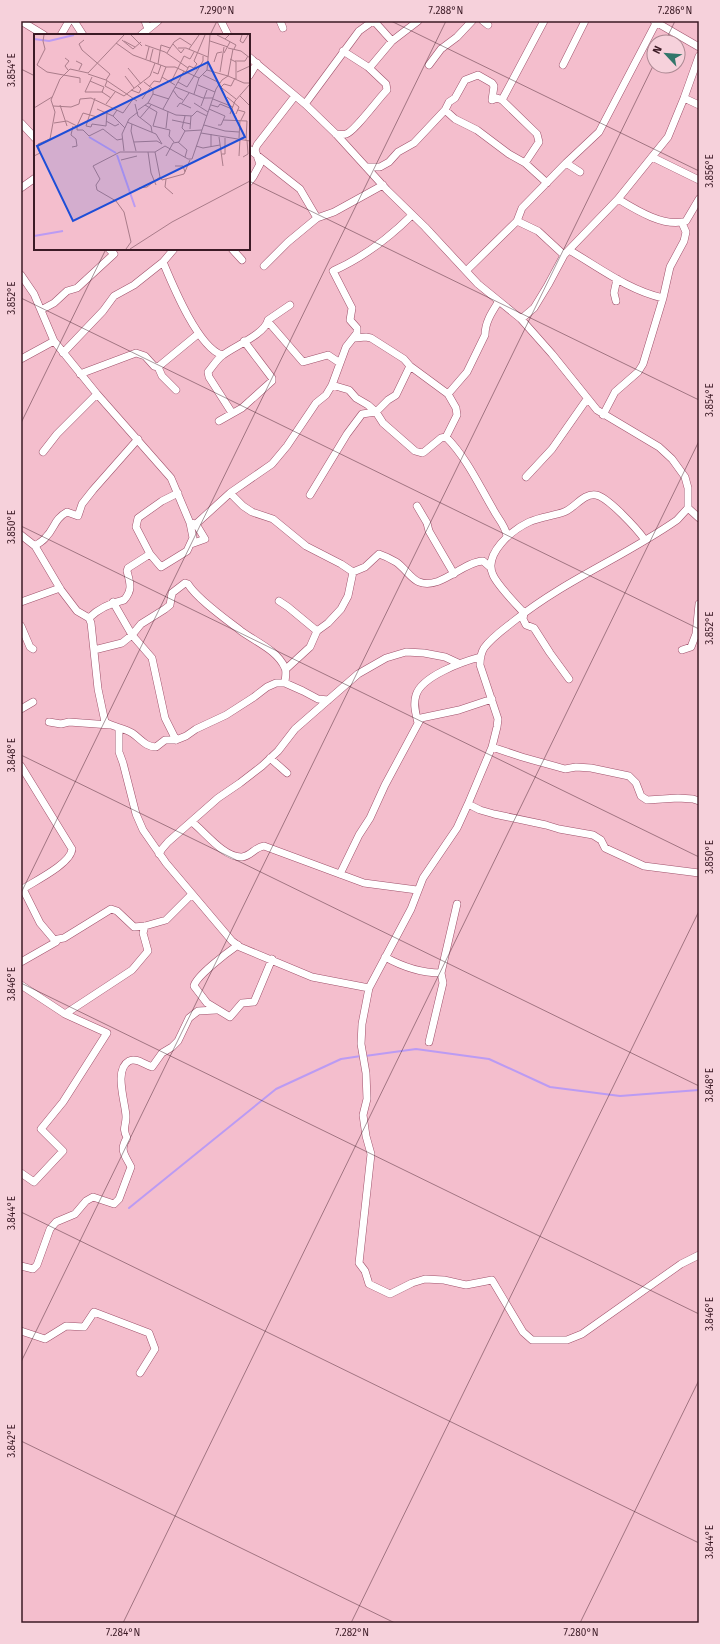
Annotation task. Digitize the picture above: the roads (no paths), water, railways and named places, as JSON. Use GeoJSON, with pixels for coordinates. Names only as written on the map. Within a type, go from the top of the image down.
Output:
{"type":"FeatureCollection","features":[{"type":"Feature","properties":{"kind":"street"},"geometry":{"type":"LineString","coordinates":[[21,21],[42,34]]}},
{"type":"Feature","properties":{"kind":"street"},"geometry":{"type":"LineString","coordinates":[[62,34],[70,21]]}},
{"type":"Feature","properties":{"kind":"street"},"geometry":{"type":"LineString","coordinates":[[74,21],[83,34]]}},
{"type":"Feature","properties":{"kind":"street"},"geometry":{"type":"LineString","coordinates":[[145,21],[148,29]]}},
{"type":"Feature","properties":{"kind":"street"},"geometry":{"type":"LineString","coordinates":[[142,34],[158,21]]}},
{"type":"Feature","properties":{"kind":"street"},"geometry":{"type":"LineString","coordinates":[[221,21],[228,34]]}},
{"type":"Feature","properties":{"kind":"street"},"geometry":{"type":"LineString","coordinates":[[280,21],[283,28]]}},
{"type":"Feature","properties":{"kind":"street"},"geometry":{"type":"LineString","coordinates":[[306,104],[361,28],[373,21],[392,41]]}},
{"type":"Feature","properties":{"kind":"street"},"geometry":{"type":"LineString","coordinates":[[368,67],[371,66],[392,41],[418,21]]}},
{"type":"Feature","properties":{"kind":"street"},"geometry":{"type":"LineString","coordinates":[[429,65],[441,49],[457,37],[472,21]]}},
{"type":"Feature","properties":{"kind":"street"},"geometry":{"type":"LineString","coordinates":[[502,100],[544,21]]}},
{"type":"Feature","properties":{"kind":"street"},"geometry":{"type":"LineString","coordinates":[[563,65],[584,21]]}},
{"type":"Feature","properties":{"kind":"street"},"geometry":{"type":"LineString","coordinates":[[466,270],[517,221],[522,208],[599,132],[655,22],[699,47]]}},
{"type":"Feature","properties":{"kind":"street"},"geometry":{"type":"LineString","coordinates":[[336,134],[346,134],[353,130],[377,99],[387,90],[386,84],[368,67],[343,51]]}},
{"type":"Feature","properties":{"kind":"street"},"geometry":{"type":"LineString","coordinates":[[521,319],[534,308],[566,253],[618,199],[668,137],[699,56]]}},
{"type":"Feature","properties":{"kind":"street"},"geometry":{"type":"LineString","coordinates":[[250,58],[306,104],[367,167],[379,185],[412,215],[478,284],[521,319],[552,354],[587,399],[603,415],[659,448],[672,460],[685,477],[688,488],[688,508],[676,520],[645,540],[568,583],[524,613],[483,648],[480,657],[480,665],[498,719],[492,747],[457,828],[431,864],[417,890],[411,909],[369,988],[362,1024],[361,1044],[366,1073],[367,1094],[363,1115],[366,1136],[371,1154],[359,1263],[365,1271],[369,1284],[390,1294],[412,1283],[425,1279],[444,1280],[466,1285],[492,1280],[523,1332],[532,1340],[567,1340],[582,1334],[681,1264],[699,1255]]}},
{"type":"Feature","properties":{"kind":"street"},"geometry":{"type":"LineString","coordinates":[[250,74],[257,63]]}},
{"type":"Feature","properties":{"kind":"street"},"geometry":{"type":"LineString","coordinates":[[367,167],[380,166],[389,162],[403,148],[414,143],[445,110],[449,102],[455,98],[465,80],[478,75],[492,83],[494,86],[492,100],[497,98],[502,100],[537,134],[539,142],[524,163]]}},
{"type":"Feature","properties":{"kind":"street"},"geometry":{"type":"LineString","coordinates":[[250,181],[260,164],[255,150],[257,145],[295,96]]}},
{"type":"Feature","properties":{"kind":"street"},"geometry":{"type":"LineString","coordinates":[[684,98],[699,105]]}},
{"type":"Feature","properties":{"kind":"street"},"geometry":{"type":"LineString","coordinates":[[445,110],[455,120],[478,130],[509,154],[524,163],[548,183]]}},
{"type":"Feature","properties":{"kind":"street"},"geometry":{"type":"LineString","coordinates":[[21,123],[34,137]]}},
{"type":"Feature","properties":{"kind":"street"},"geometry":{"type":"LineString","coordinates":[[250,150],[257,157],[300,189],[317,218]]}},
{"type":"Feature","properties":{"kind":"street"},"geometry":{"type":"LineString","coordinates":[[652,157],[699,180]]}},
{"type":"Feature","properties":{"kind":"street"},"geometry":{"type":"LineString","coordinates":[[566,163],[580,172]]}},
{"type":"Feature","properties":{"kind":"street"},"geometry":{"type":"LineString","coordinates":[[379,185],[380,166]]}},
{"type":"Feature","properties":{"kind":"street"},"geometry":{"type":"LineString","coordinates":[[21,188],[34,179]]}},
{"type":"Feature","properties":{"kind":"street"},"geometry":{"type":"LineString","coordinates":[[264,266],[288,242],[317,218],[334,212],[379,185]]}},
{"type":"Feature","properties":{"kind":"street"},"geometry":{"type":"LineString","coordinates":[[618,199],[638,212],[654,218],[679,224],[686,221],[691,215],[699,199]]}},
{"type":"Feature","properties":{"kind":"street"},"geometry":{"type":"LineString","coordinates":[[691,215],[699,214]]}},
{"type":"Feature","properties":{"kind":"street"},"geometry":{"type":"LineString","coordinates":[[193,523],[230,493],[272,464],[287,446],[316,403],[326,395],[349,343],[357,333],[357,328],[350,320],[352,308],[333,271],[357,260],[397,229],[412,215]]}},
{"type":"Feature","properties":{"kind":"street"},"geometry":{"type":"LineString","coordinates":[[517,221],[538,231],[566,253],[647,294],[663,298]]}},
{"type":"Feature","properties":{"kind":"street"},"geometry":{"type":"LineString","coordinates":[[603,415],[615,392],[638,372],[643,364],[663,298],[670,267],[684,241],[686,232],[682,223]]}},
{"type":"Feature","properties":{"kind":"street"},"geometry":{"type":"LineString","coordinates":[[41,310],[54,303],[67,291],[77,288],[114,254],[110,250]]}},
{"type":"Feature","properties":{"kind":"street"},"geometry":{"type":"LineString","coordinates":[[63,353],[103,311],[114,296],[134,286],[163,262],[173,250]]}},
{"type":"Feature","properties":{"kind":"street"},"geometry":{"type":"LineString","coordinates":[[233,250],[242,260]]}},
{"type":"Feature","properties":{"kind":"street"},"geometry":{"type":"LineString","coordinates":[[163,262],[198,334],[215,353],[222,355]]}},
{"type":"Feature","properties":{"kind":"street"},"geometry":{"type":"LineString","coordinates":[[21,275],[34,294],[54,341],[97,394],[171,478],[193,523],[205,538],[191,544]]}},
{"type":"Feature","properties":{"kind":"street"},"geometry":{"type":"LineString","coordinates":[[616,301],[614,293],[617,279]]}},
{"type":"Feature","properties":{"kind":"street"},"geometry":{"type":"LineString","coordinates":[[448,394],[466,372],[485,335],[485,328],[490,316],[499,301]]}},
{"type":"Feature","properties":{"kind":"street"},"geometry":{"type":"LineString","coordinates":[[232,413],[208,375],[208,372],[222,355],[261,330],[267,324],[268,320],[290,305]]}},
{"type":"Feature","properties":{"kind":"street"},"geometry":{"type":"LineString","coordinates":[[267,324],[271,325],[302,362],[328,355],[340,363]]}},
{"type":"Feature","properties":{"kind":"street"},"geometry":{"type":"LineString","coordinates":[[158,367],[198,334]]}},
{"type":"Feature","properties":{"kind":"street"},"geometry":{"type":"LineString","coordinates":[[332,384],[349,390],[356,398],[368,404],[376,412],[383,423],[415,451],[422,453],[441,438],[446,437],[457,415],[456,408],[448,394],[410,366],[404,359],[371,338],[354,338]]}},
{"type":"Feature","properties":{"kind":"street"},"geometry":{"type":"LineString","coordinates":[[21,359],[54,341]]}},
{"type":"Feature","properties":{"kind":"street"},"geometry":{"type":"LineString","coordinates":[[219,421],[242,408],[272,380],[244,341]]}},
{"type":"Feature","properties":{"kind":"street"},"geometry":{"type":"LineString","coordinates":[[80,374],[136,353],[145,356],[154,366],[158,367],[162,376],[176,390]]}},
{"type":"Feature","properties":{"kind":"street"},"geometry":{"type":"LineString","coordinates":[[310,495],[347,434],[362,414],[376,412],[396,395],[410,366]]}},
{"type":"Feature","properties":{"kind":"street"},"geometry":{"type":"LineString","coordinates":[[43,452],[57,434],[97,394]]}},
{"type":"Feature","properties":{"kind":"street"},"geometry":{"type":"LineString","coordinates":[[526,477],[552,449],[587,399]]}},
{"type":"Feature","properties":{"kind":"street"},"geometry":{"type":"LineString","coordinates":[[446,437],[453,444],[474,476],[505,528],[507,536]]}},
{"type":"Feature","properties":{"kind":"street"},"geometry":{"type":"LineString","coordinates":[[35,546],[47,537],[57,520],[67,512],[78,516],[82,504],[93,490],[138,440]]}},
{"type":"Feature","properties":{"kind":"street"},"geometry":{"type":"LineString","coordinates":[[178,493],[162,501],[138,518],[136,527],[150,554],[161,567],[187,551],[193,538],[193,523]]}},
{"type":"Feature","properties":{"kind":"street"},"geometry":{"type":"LineString","coordinates":[[230,493],[243,506],[252,512],[273,519],[306,546],[353,572]]}},
{"type":"Feature","properties":{"kind":"street"},"geometry":{"type":"LineString","coordinates":[[569,679],[534,628],[526,625],[523,619],[524,613],[493,576],[490,567],[491,559],[507,536],[529,522],[569,510],[584,497],[596,495],[601,497],[635,527],[645,540]]}},
{"type":"Feature","properties":{"kind":"street"},"geometry":{"type":"LineString","coordinates":[[417,506],[429,531],[454,574]]}},
{"type":"Feature","properties":{"kind":"street"},"geometry":{"type":"LineString","coordinates":[[688,508],[699,518]]}},
{"type":"Feature","properties":{"kind":"street"},"geometry":{"type":"LineString","coordinates":[[21,535],[35,546],[60,588],[77,611],[89,618],[91,623],[98,689],[105,720],[110,725]]}},
{"type":"Feature","properties":{"kind":"street"},"geometry":{"type":"LineString","coordinates":[[89,618],[96,612],[114,602],[124,600],[129,594],[131,585],[126,571],[128,568],[150,554]]}},
{"type":"Feature","properties":{"kind":"street"},"geometry":{"type":"LineString","coordinates":[[353,572],[364,567],[379,554],[396,562],[417,582],[424,584],[431,583],[454,574],[472,562],[483,561],[490,567]]}},
{"type":"Feature","properties":{"kind":"street"},"geometry":{"type":"LineString","coordinates":[[286,670],[310,647],[317,631],[328,623],[340,609],[348,596],[353,572]]}},
{"type":"Feature","properties":{"kind":"street"},"geometry":{"type":"LineString","coordinates":[[94,650],[122,643],[132,635],[141,624],[170,605],[172,593],[185,584],[188,584],[210,606],[241,631],[263,644],[278,657],[286,670],[285,683]]}},
{"type":"Feature","properties":{"kind":"street"},"geometry":{"type":"LineString","coordinates":[[21,602],[60,588]]}},
{"type":"Feature","properties":{"kind":"street"},"geometry":{"type":"LineString","coordinates":[[279,601],[317,631]]}},
{"type":"Feature","properties":{"kind":"street"},"geometry":{"type":"LineString","coordinates":[[114,602],[132,635],[152,658],[165,718],[176,740]]}},
{"type":"Feature","properties":{"kind":"street"},"geometry":{"type":"LineString","coordinates":[[682,650],[691,647],[696,634],[699,604]]}},
{"type":"Feature","properties":{"kind":"street"},"geometry":{"type":"LineString","coordinates":[[21,626],[30,647],[33,649]]}},
{"type":"Feature","properties":{"kind":"street"},"geometry":{"type":"LineString","coordinates":[[160,854],[168,842],[218,798],[240,783],[270,758],[295,729],[358,674],[386,658],[406,652],[424,653],[445,657],[458,663]]}},
{"type":"Feature","properties":{"kind":"street"},"geometry":{"type":"LineString","coordinates":[[418,723],[414,704],[416,694],[422,684],[458,663],[480,657]]}},
{"type":"Feature","properties":{"kind":"street"},"geometry":{"type":"LineString","coordinates":[[49,722],[60,724],[69,722],[110,725],[131,732],[148,746],[156,747],[165,740],[176,740],[186,736],[196,729],[226,714],[276,683],[285,683],[318,699],[328,700]]}},
{"type":"Feature","properties":{"kind":"street"},"geometry":{"type":"LineString","coordinates":[[340,874],[359,835],[370,818],[384,785],[418,723],[424,716],[459,710],[492,699]]}},
{"type":"Feature","properties":{"kind":"street"},"geometry":{"type":"LineString","coordinates":[[21,709],[33,702]]}},
{"type":"Feature","properties":{"kind":"street"},"geometry":{"type":"LineString","coordinates":[[119,729],[119,752],[136,814],[151,844],[232,941],[312,977],[369,988]]}},
{"type":"Feature","properties":{"kind":"street"},"geometry":{"type":"LineString","coordinates":[[492,747],[565,769],[576,767],[591,768],[629,776],[636,783],[641,796],[647,800],[678,798],[699,801]]}},
{"type":"Feature","properties":{"kind":"street"},"geometry":{"type":"LineString","coordinates":[[270,758],[287,773]]}},
{"type":"Feature","properties":{"kind":"street"},"geometry":{"type":"LineString","coordinates":[[21,766],[72,849],[71,855],[62,864],[22,889],[40,923],[56,942]]}},
{"type":"Feature","properties":{"kind":"street"},"geometry":{"type":"LineString","coordinates":[[468,804],[480,810],[494,814],[560,829],[594,834],[601,840],[605,848],[644,866],[699,873]]}},
{"type":"Feature","properties":{"kind":"street"},"geometry":{"type":"LineString","coordinates":[[199,816],[200,828]]}},
{"type":"Feature","properties":{"kind":"street"},"geometry":{"type":"LineString","coordinates":[[192,822],[200,828],[212,843],[238,857],[248,855],[259,847],[264,846],[364,883],[417,890]]}},
{"type":"Feature","properties":{"kind":"street"},"geometry":{"type":"LineString","coordinates":[[21,962],[111,909],[117,911],[134,927],[145,926],[166,920],[192,894]]}},
{"type":"Feature","properties":{"kind":"street"},"geometry":{"type":"LineString","coordinates":[[429,1042],[443,983],[441,973],[457,904]]}},
{"type":"Feature","properties":{"kind":"street"},"geometry":{"type":"LineString","coordinates":[[65,1014],[132,970],[140,962],[148,951],[143,933],[145,926]]}},
{"type":"Feature","properties":{"kind":"street"},"geometry":{"type":"LineString","coordinates":[[238,945],[223,956],[194,983],[194,986],[207,1004],[230,1017],[242,1003],[254,1002],[272,959]]}},
{"type":"Feature","properties":{"kind":"street"},"geometry":{"type":"LineString","coordinates":[[385,957],[411,969],[424,972],[441,973]]}},
{"type":"Feature","properties":{"kind":"street"},"geometry":{"type":"LineString","coordinates":[[21,985],[65,1014],[107,1033],[63,1102],[41,1129],[63,1151],[34,1182],[21,1173]]}},
{"type":"Feature","properties":{"kind":"street"},"geometry":{"type":"LineString","coordinates":[[21,1266],[33,1269],[37,1265],[50,1228],[56,1222],[75,1214],[86,1201],[93,1197],[114,1204],[120,1199],[131,1167],[123,1151],[122,1145],[127,1138],[124,1125],[126,1118],[120,1079],[125,1064],[128,1061],[134,1060],[152,1067],[162,1053],[178,1041],[189,1018],[198,1011],[216,1010]]}},
{"type":"Feature","properties":{"kind":"street"},"geometry":{"type":"LineString","coordinates":[[21,1330],[45,1339],[66,1326],[84,1326],[94,1312],[122,1322],[149,1333],[155,1349],[140,1373]]}},
{"type":"Feature","properties":{"kind":"waterway"},"geometry":{"type":"LineString","coordinates":[[365,1056],[416,1049],[489,1059],[550,1087],[620,1096],[699,1090]]}},
{"type":"Feature","properties":{"kind":"waterway"},"geometry":{"type":"LineString","coordinates":[[129,1208],[276,1089],[341,1059],[361,1056]]}}]}
